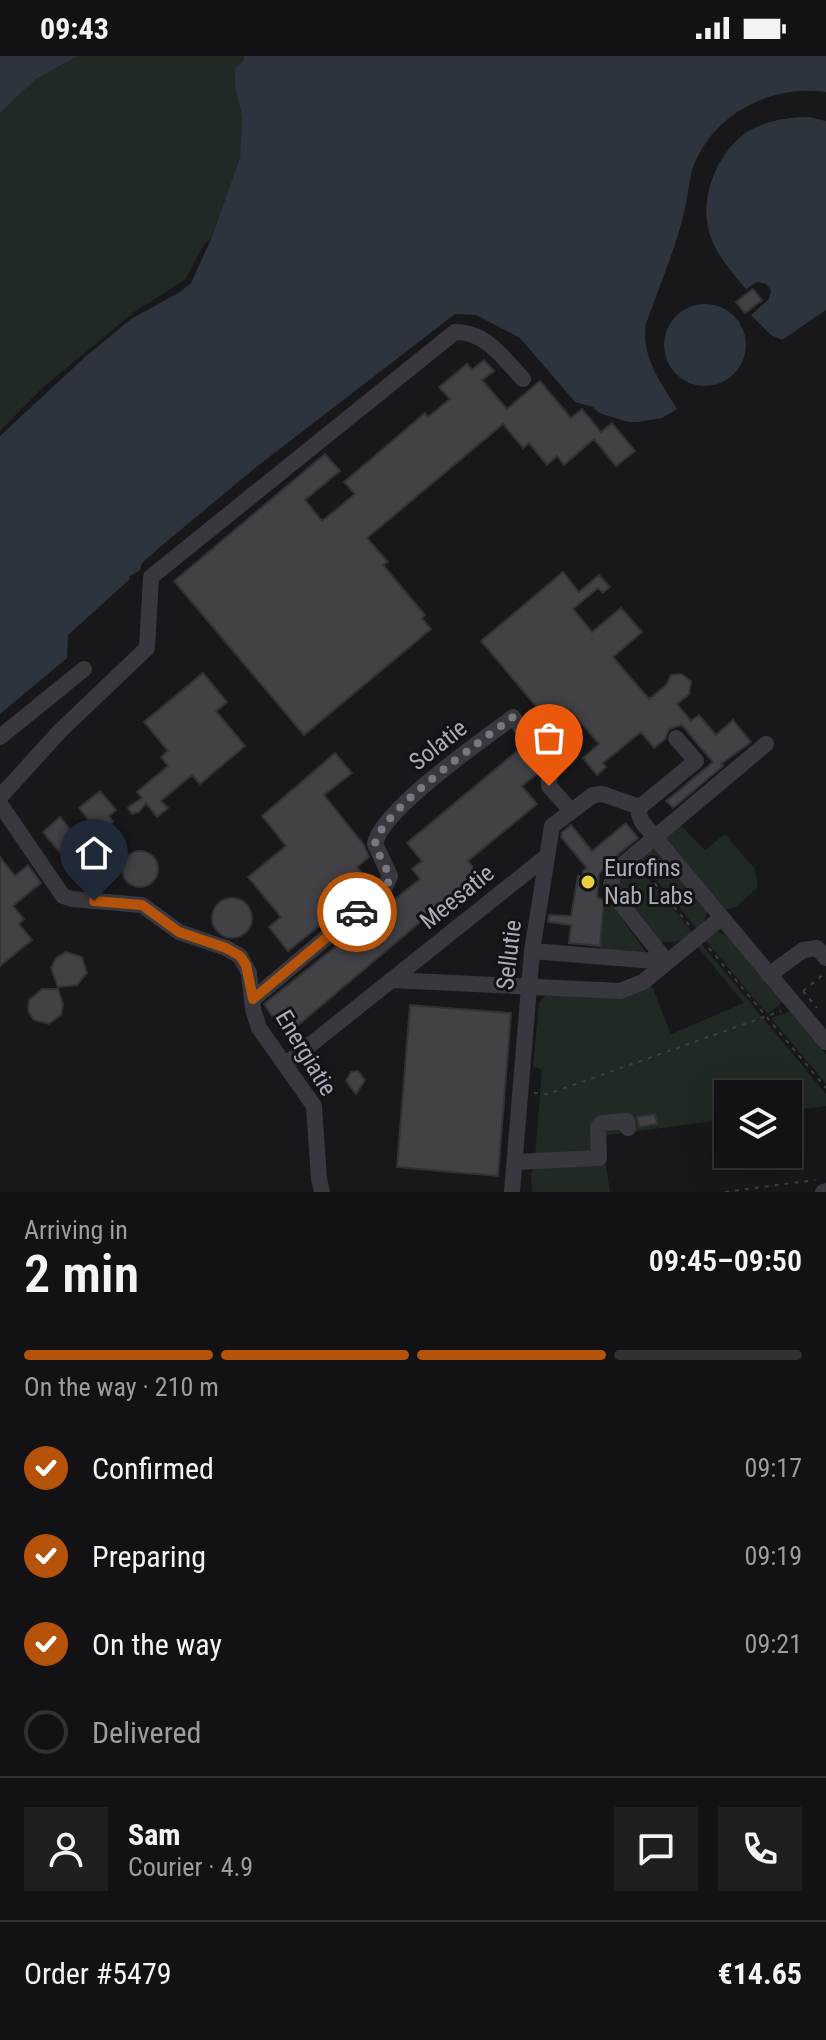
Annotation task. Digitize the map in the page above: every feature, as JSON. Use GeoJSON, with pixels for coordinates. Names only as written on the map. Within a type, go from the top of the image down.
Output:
{"type":"FeatureCollection","features":[{"type":"Feature","properties":{"kind":"lane"},"geometry":{"type":"LineString","coordinates":[[0,797],[60,731],[147,648],[151,577],[455,332],[481,337],[523,379]]}},
{"type":"Feature","properties":{"kind":"lane"},"geometry":{"type":"LineString","coordinates":[[0,737],[84,669]]}},
{"type":"Feature","properties":{"kind":"lane","name":"Solatie"},"geometry":{"type":"LineString","coordinates":[[253,999],[384,889],[390,876],[375,844],[379,833],[407,800],[513,717],[549,764],[549,786],[571,811]]}},
{"type":"Feature","properties":{"kind":"lane"},"geometry":{"type":"LineString","coordinates":[[676,738],[696,761],[640,807],[642,822],[769,975],[797,996],[826,1042]]}},
{"type":"Feature","properties":{"kind":"lane"},"geometry":{"type":"LineString","coordinates":[[667,962],[614,895],[611,877],[766,744]]}},
{"type":"Feature","properties":{"kind":"lane"},"geometry":{"type":"LineString","coordinates":[[571,811],[593,795],[602,794],[640,807]]}},
{"type":"Feature","properties":{"kind":"lane","name":"Energiatie"},"geometry":{"type":"LineString","coordinates":[[0,804],[63,896],[142,905],[179,932],[240,956],[246,965],[259,1028],[314,1106],[322,1192]]}},
{"type":"Feature","properties":{"kind":"lane","name":"Sellutie"},"geometry":{"type":"LineString","coordinates":[[512,1192],[532,951],[552,826],[571,811]]}},
{"type":"Feature","properties":{"kind":"lane","name":"Meesatie"},"geometry":{"type":"LineString","coordinates":[[285,1065],[547,856]]}},
{"type":"Feature","properties":{"kind":"lane"},"geometry":{"type":"LineString","coordinates":[[391,980],[620,991],[643,982],[721,918]]}},
{"type":"Feature","properties":{"kind":"lane"},"geometry":{"type":"LineString","coordinates":[[769,975],[803,950],[817,948],[826,958]]}},
{"type":"Feature","properties":{"kind":"lane"},"geometry":{"type":"LineString","coordinates":[[532,951],[667,962]]}},
{"type":"Feature","properties":{"kind":"lane"},"geometry":{"type":"LineString","coordinates":[[515,1162],[599,1158],[598,1127],[602,1123],[627,1121],[628,1128]]}},
{"type":"Feature","properties":{"kind":"path"},"geometry":{"type":"LineString","coordinates":[[632,857],[826,1088]]}},
{"type":"Feature","properties":{"kind":"path"},"geometry":{"type":"LineString","coordinates":[[520,1093],[548,1094],[766,1017],[783,1010],[826,972]]}},
{"type":"Feature","properties":{"kind":"path"},"geometry":{"type":"LineString","coordinates":[[797,996],[818,1010]]}},
{"type":"Feature","properties":{"kind":"path"},"geometry":{"type":"LineString","coordinates":[[727,1192],[826,1178]]}},
{"type":"Feature","properties":{"kind":"shaded area"},"geometry":{"type":"Polygon","coordinates":[[[0,56],[78,56],[36,79],[0,113],[0,56]]]}},
{"type":"Feature","properties":{"kind":"shaded area"},"geometry":{"type":"Polygon","coordinates":[[[78,56],[244,56],[235,68],[235,86],[242,117],[240,157],[212,237],[203,246],[185,280],[134,312],[40,390],[0,431],[0,113],[36,79],[78,56]]]}},
{"type":"Feature","properties":{"kind":"shaded area"},"geometry":{"type":"Polygon","coordinates":[[[244,56],[826,56],[826,92],[787,93],[751,104],[720,126],[697,158],[676,241],[646,324],[645,336],[649,359],[677,409],[662,418],[638,422],[599,413],[593,407],[575,402],[520,338],[476,315],[455,314],[255,468],[160,547],[142,563],[140,570],[68,635],[67,658],[0,714],[0,436],[131,319],[191,283],[212,237],[240,157],[242,117],[235,86],[235,68],[244,56]]]}},
{"type":"Feature","properties":{"kind":"shaded area"},"geometry":{"type":"Polygon","coordinates":[[[809,117],[826,121],[826,310],[782,340],[771,335],[751,315],[769,299],[771,290],[766,284],[757,282],[746,289],[727,266],[712,240],[706,207],[708,192],[719,164],[737,140],[748,131],[767,123],[809,117]]]}},
{"type":"Feature","properties":{"kind":"shaded area"},"geometry":{"type":"Polygon","coordinates":[[[705,304],[721,307],[734,316],[743,329],[746,345],[743,361],[734,374],[721,383],[705,386],[689,383],[676,374],[667,361],[664,345],[667,329],[676,316],[689,307],[705,304]]]}},
{"type":"Feature","properties":{"kind":"shaded area"},"geometry":{"type":"Polygon","coordinates":[[[679,823],[705,850],[725,834],[755,869],[758,887],[736,907],[725,910],[667,844],[665,835],[679,823]]]}},
{"type":"Feature","properties":{"kind":"shaded area"},"geometry":{"type":"Polygon","coordinates":[[[654,849],[707,912],[704,923],[697,929],[643,864],[640,856],[654,849]]]}},
{"type":"Feature","properties":{"kind":"shaded area"},"geometry":{"type":"Polygon","coordinates":[[[631,864],[646,876],[693,933],[673,942],[659,941],[619,890],[617,880],[631,864]]]}},
{"type":"Feature","properties":{"kind":"shaded area"},"geometry":{"type":"Polygon","coordinates":[[[604,898],[607,898],[648,955],[600,949],[604,898]]]}},
{"type":"Feature","properties":{"kind":"shaded area"},"geometry":{"type":"Polygon","coordinates":[[[715,931],[728,936],[783,1002],[767,1014],[703,937],[715,931]]]}},
{"type":"Feature","properties":{"kind":"shaded area"},"geometry":{"type":"Polygon","coordinates":[[[699,941],[826,1094],[826,1106],[802,1109],[802,1080],[714,1080],[714,1121],[602,1136],[610,1192],[532,1192],[531,1173],[534,1169],[542,1069],[533,1067],[539,1003],[547,994],[621,997],[652,986],[671,1034],[744,1003],[696,945],[699,941]]]}},
{"type":"Feature","properties":{"kind":"shaded area"},"geometry":{"type":"Polygon","coordinates":[[[791,1011],[826,1054],[826,1084],[771,1018],[791,1011]]]}},
{"type":"Feature","properties":{"kind":"building"},"geometry":{"type":"Polygon","coordinates":[[[753,289],[762,300],[745,313],[736,302],[753,289]]]}},
{"type":"Feature","properties":{"kind":"building"},"geometry":{"type":"Polygon","coordinates":[[[484,360],[494,371],[482,380],[507,409],[540,381],[571,418],[582,409],[601,432],[612,423],[635,451],[616,466],[594,439],[564,465],[557,456],[547,465],[529,443],[523,448],[503,424],[367,538],[388,562],[383,565],[425,615],[422,618],[431,629],[304,735],[174,581],[325,454],[340,471],[305,500],[322,521],[355,494],[344,482],[425,413],[428,417],[450,399],[439,387],[467,364],[472,370],[484,360]]]}},
{"type":"Feature","properties":{"kind":"building"},"geometry":{"type":"Polygon","coordinates":[[[563,572],[579,592],[599,575],[610,587],[603,593],[598,588],[573,609],[592,632],[621,608],[642,632],[613,657],[649,699],[666,685],[671,675],[681,674],[691,681],[689,694],[677,704],[691,721],[699,715],[716,735],[733,720],[751,742],[721,764],[723,766],[673,808],[666,801],[713,762],[682,725],[669,729],[665,739],[654,748],[641,732],[603,763],[606,767],[597,775],[583,758],[599,744],[570,710],[552,725],[481,641],[563,572]]]}},
{"type":"Feature","properties":{"kind":"building"},"geometry":{"type":"Polygon","coordinates":[[[203,673],[227,702],[216,711],[245,746],[200,784],[192,775],[161,801],[168,808],[157,817],[146,803],[139,812],[132,814],[128,808],[142,798],[137,792],[168,766],[161,757],[168,751],[144,722],[203,673]]]}},
{"type":"Feature","properties":{"kind":"building"},"geometry":{"type":"Polygon","coordinates":[[[522,747],[538,768],[538,773],[522,786],[537,804],[468,861],[486,884],[460,906],[456,901],[448,907],[444,902],[296,1027],[284,1013],[275,1020],[264,1004],[420,879],[412,869],[422,861],[407,843],[522,747]]]}},
{"type":"Feature","properties":{"kind":"building"},"geometry":{"type":"Polygon","coordinates":[[[335,753],[352,773],[324,795],[364,845],[369,857],[357,867],[371,884],[288,951],[269,927],[281,917],[248,877],[286,846],[262,816],[335,753]]]}},
{"type":"Feature","properties":{"kind":"building"},"geometry":{"type":"Polygon","coordinates":[[[100,791],[116,810],[109,816],[113,822],[99,833],[79,808],[100,791]]]}},
{"type":"Feature","properties":{"kind":"building"},"geometry":{"type":"Polygon","coordinates":[[[60,817],[81,842],[72,849],[99,882],[90,889],[43,832],[60,817]]]}},
{"type":"Feature","properties":{"kind":"building","name":"Eurofins Nab Labs"},"geometry":{"type":"Polygon","coordinates":[[[626,823],[638,838],[599,874],[597,897],[604,900],[600,946],[569,943],[571,925],[548,922],[549,915],[571,916],[578,876],[582,876],[587,868],[561,837],[562,832],[571,825],[592,851],[626,823]]]}},
{"type":"Feature","properties":{"kind":"building"},"geometry":{"type":"Polygon","coordinates":[[[140,851],[153,856],[158,869],[153,882],[140,887],[127,882],[122,869],[127,856],[140,851]]]}},
{"type":"Feature","properties":{"kind":"building"},"geometry":{"type":"Polygon","coordinates":[[[0,857],[15,876],[28,865],[41,883],[13,906],[24,919],[19,924],[32,940],[0,966],[0,857]]]}},
{"type":"Feature","properties":{"kind":"building"},"geometry":{"type":"Polygon","coordinates":[[[232,898],[246,904],[252,918],[246,932],[232,938],[218,932],[212,918],[218,904],[232,898]]]}},
{"type":"Feature","properties":{"kind":"building"},"geometry":{"type":"Polygon","coordinates":[[[66,952],[82,957],[87,973],[77,985],[58,987],[51,968],[56,958],[66,952]]]}},
{"type":"Feature","properties":{"kind":"building"},"geometry":{"type":"Polygon","coordinates":[[[42,989],[58,989],[63,1004],[61,1015],[49,1024],[34,1020],[28,1011],[29,1000],[42,989]]]}},
{"type":"Feature","properties":{"kind":"building"},"geometry":{"type":"Polygon","coordinates":[[[410,1005],[511,1013],[498,1176],[397,1167],[410,1005]]]}},
{"type":"Feature","properties":{"kind":"building"},"geometry":{"type":"Polygon","coordinates":[[[358,1071],[365,1080],[356,1094],[346,1081],[351,1072],[358,1071]]]}},
{"type":"Feature","properties":{"kind":"building"},"geometry":{"type":"Polygon","coordinates":[[[655,1114],[657,1124],[639,1127],[637,1117],[655,1114]]]}},
{"type":"Feature","properties":{"kind":"way so far"},"geometry":{"type":"LineString","coordinates":[[357,912],[389,882],[390,876],[378,857],[375,844],[379,833],[407,800],[513,717],[549,764],[549,786]]}},
{"type":"Feature","properties":{"kind":"place","name":"Eurofins Nab Labs"},"geometry":{"type":"Point","coordinates":[588,882]}},
{"type":"Feature","properties":{"kind":"route"},"geometry":{"type":"LineString","coordinates":[[94,901],[142,905],[179,932],[240,956],[249,973],[253,999],[357,912]]}}]}
